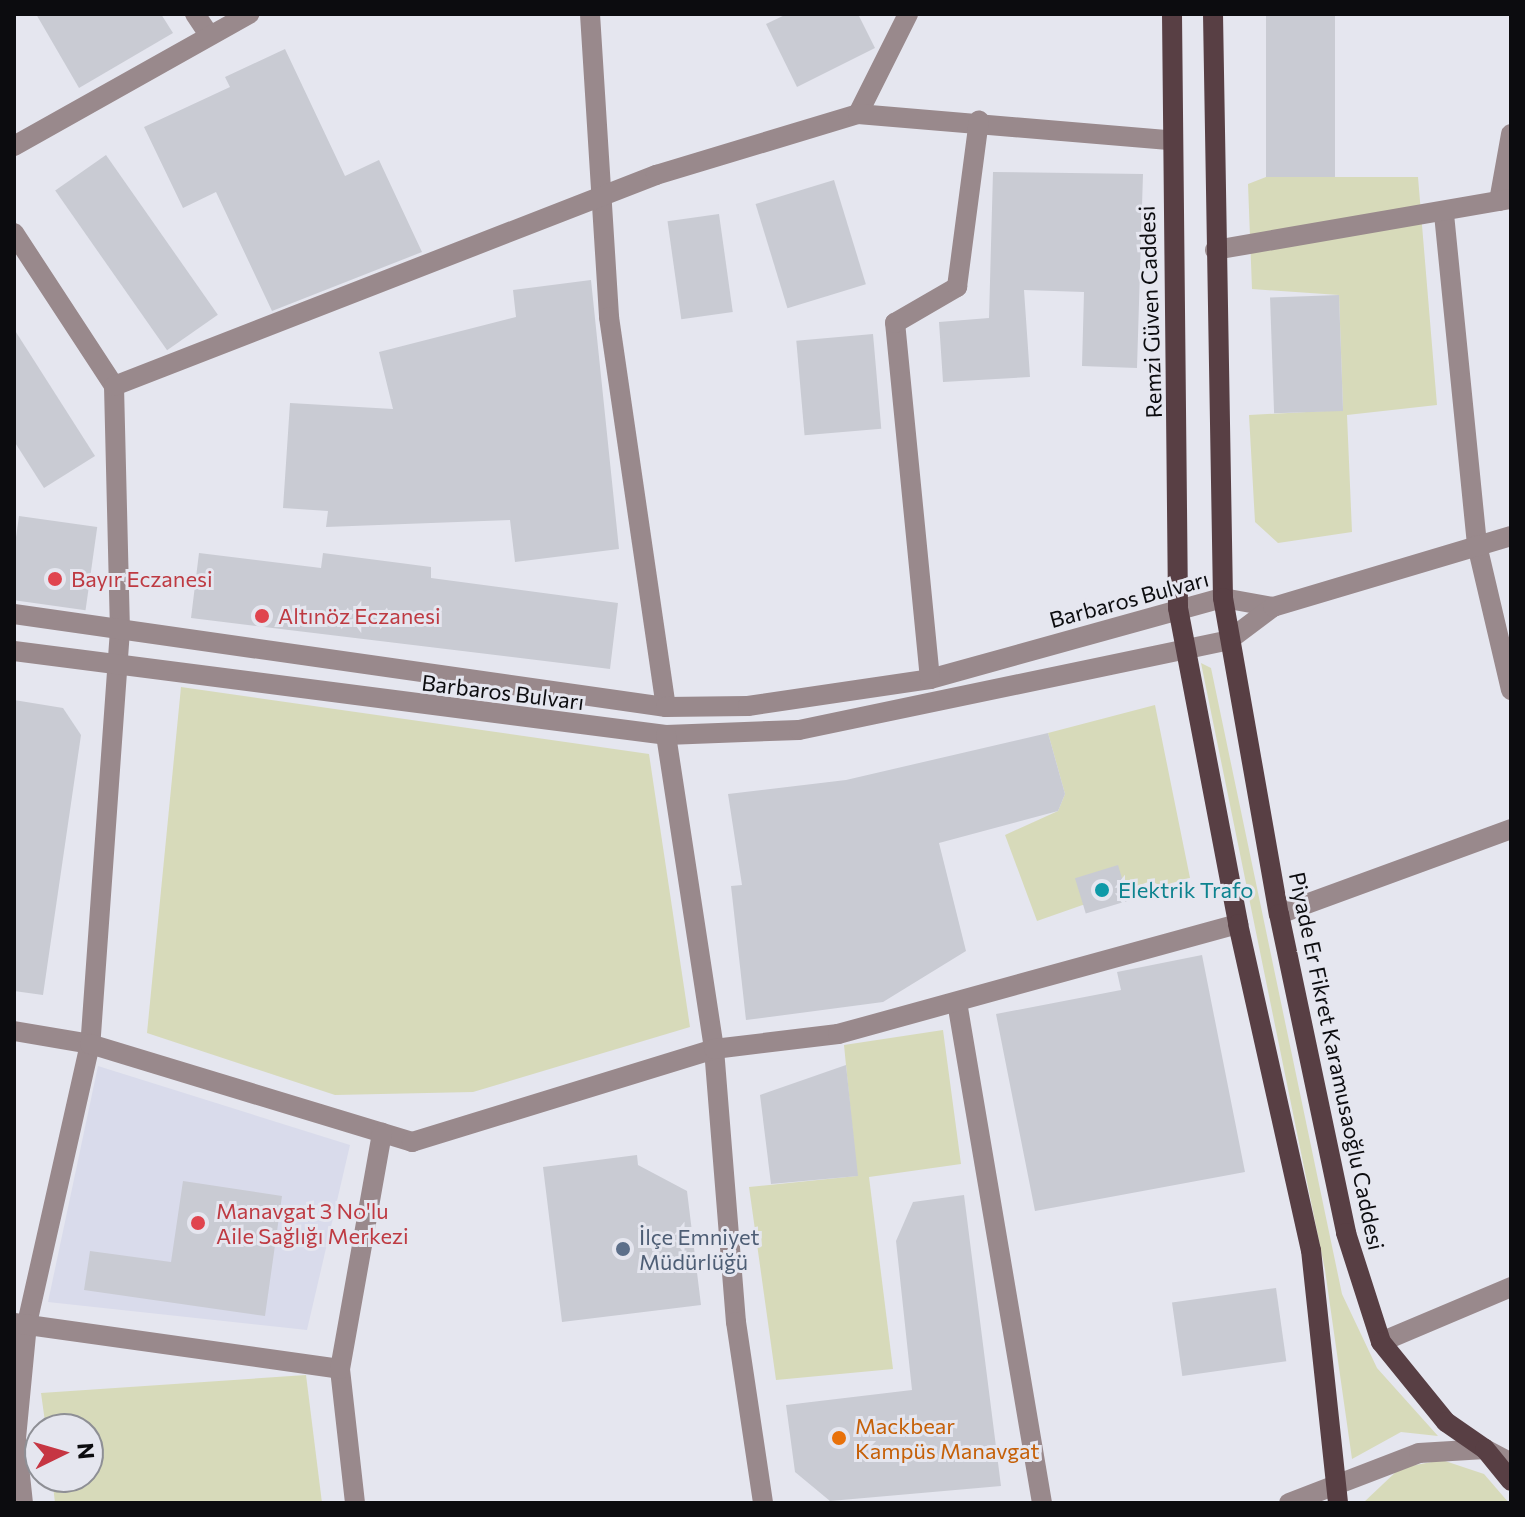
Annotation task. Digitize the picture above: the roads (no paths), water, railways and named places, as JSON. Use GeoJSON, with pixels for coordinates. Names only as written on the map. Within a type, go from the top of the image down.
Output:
{"type":"FeatureCollection","features":[{"type":"Feature","properties":{"kind":"main road","name":"Remzi Güven Caddesi"},"geometry":{"type":"LineString","coordinates":[[1172,14],[1169,140],[1178,608]]}},
{"type":"Feature","properties":{"kind":"main road"},"geometry":{"type":"LineString","coordinates":[[1213,14],[1223,598]]}},
{"type":"Feature","properties":{"kind":"main road","name":"Piyade Er Fikret Karamusaoğlu Caddesi"},"geometry":{"type":"LineString","coordinates":[[1223,598],[1279,914],[1346,1233],[1381,1342],[1446,1422],[1485,1449],[1511,1481]]}},
{"type":"Feature","properties":{"kind":"main road"},"geometry":{"type":"LineString","coordinates":[[1178,608],[1183,651],[1238,924],[1311,1250],[1337,1496]]}},
{"type":"Feature","properties":{"kind":"street"},"geometry":{"type":"LineString","coordinates":[[195,14],[208,33]]}},
{"type":"Feature","properties":{"kind":"street"},"geometry":{"type":"LineString","coordinates":[[14,146],[208,33],[249,14]]}},
{"type":"Feature","properties":{"kind":"street"},"geometry":{"type":"LineString","coordinates":[[590,14],[606,194],[609,317],[666,707]]}},
{"type":"Feature","properties":{"kind":"street"},"geometry":{"type":"LineString","coordinates":[[858,114],[908,14]]}},
{"type":"Feature","properties":{"kind":"street"},"geometry":{"type":"LineString","coordinates":[[114,386],[606,194],[858,114],[979,120],[1169,140]]}},
{"type":"Feature","properties":{"kind":"street"},"geometry":{"type":"LineString","coordinates":[[930,679],[895,323],[957,287],[979,120]]}},
{"type":"Feature","properties":{"kind":"street"},"geometry":{"type":"LineString","coordinates":[[1215,250],[1444,214],[1505,200],[1511,134]]}},
{"type":"Feature","properties":{"kind":"street"},"geometry":{"type":"LineString","coordinates":[[1444,214],[1477,545],[1511,690]]}},
{"type":"Feature","properties":{"kind":"street"},"geometry":{"type":"LineString","coordinates":[[14,233],[114,386],[120,630],[90,1044],[21,1324],[16,1438],[23,1503]]}},
{"type":"Feature","properties":{"kind":"street"},"geometry":{"type":"LineString","coordinates":[[1273,607],[1511,536]]}},
{"type":"Feature","properties":{"kind":"street","name":"Barbaros Bulvarı"},"geometry":{"type":"LineString","coordinates":[[14,614],[666,707],[748,706],[930,679],[1223,598],[1273,607]]}},
{"type":"Feature","properties":{"kind":"street","name":"Barbaros Bulvarı"},"geometry":{"type":"LineString","coordinates":[[14,651],[119,669],[666,735],[799,730],[1183,651],[1229,640],[1273,607]]}},
{"type":"Feature","properties":{"kind":"street"},"geometry":{"type":"LineString","coordinates":[[666,735],[714,1049],[736,1322],[763,1503]]}},
{"type":"Feature","properties":{"kind":"street"},"geometry":{"type":"LineString","coordinates":[[1279,914],[1511,829]]}},
{"type":"Feature","properties":{"kind":"street"},"geometry":{"type":"LineString","coordinates":[[14,1031],[90,1044],[412,1142],[714,1049],[838,1034],[1238,924]]}},
{"type":"Feature","properties":{"kind":"street"},"geometry":{"type":"LineString","coordinates":[[957,1002],[1042,1503]]}},
{"type":"Feature","properties":{"kind":"street"},"geometry":{"type":"LineString","coordinates":[[355,1503],[340,1369],[382,1133]]}},
{"type":"Feature","properties":{"kind":"street"},"geometry":{"type":"LineString","coordinates":[[1381,1342],[1511,1287]]}},
{"type":"Feature","properties":{"kind":"street"},"geometry":{"type":"LineString","coordinates":[[21,1324],[340,1369]]}},
{"type":"Feature","properties":{"kind":"street"},"geometry":{"type":"LineString","coordinates":[[1289,1503],[1337,1496],[1419,1453],[1485,1449],[1511,1463]]}},
{"type":"Feature","properties":{"kind":"place","name":"Bayır Eczanesi"},"geometry":{"type":"Point","coordinates":[55,579]}},
{"type":"Feature","properties":{"kind":"place","name":"Altınöz Eczanesi"},"geometry":{"type":"Point","coordinates":[262,616]}},
{"type":"Feature","properties":{"kind":"place","name":"Elektrik Trafo"},"geometry":{"type":"Point","coordinates":[1102,890]}},
{"type":"Feature","properties":{"kind":"place","name":"Manavgat 3 No'lu Aile Sağlığı Merkezi"},"geometry":{"type":"Point","coordinates":[198,1223]}},
{"type":"Feature","properties":{"kind":"place","name":"İlçe Emniyet Müdürlüğü"},"geometry":{"type":"Point","coordinates":[623,1249]}},
{"type":"Feature","properties":{"kind":"place","name":"Mackbear Kampüs Manavgat"},"geometry":{"type":"Point","coordinates":[839,1438]}}]}
